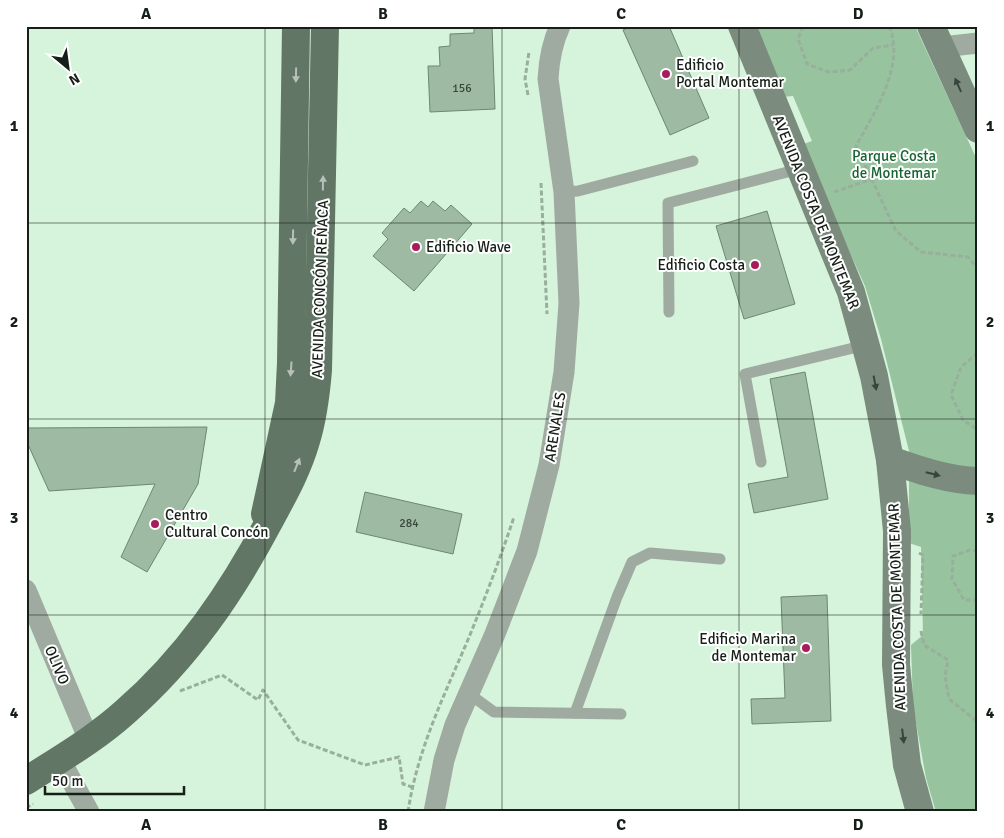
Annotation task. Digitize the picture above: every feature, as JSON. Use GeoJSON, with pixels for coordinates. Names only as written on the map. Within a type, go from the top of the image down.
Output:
{"type":"FeatureCollection","features":[{"type":"Feature","properties":{"kind":"main road","name":"AVENIDA CONCÓN REÑACA"},"geometry":{"type":"LineString","coordinates":[[260,540],[270,483],[288,403],[292,363],[296,26]]}},
{"type":"Feature","properties":{"kind":"main road","name":"AVENIDA CONCÓN REÑACA"},"geometry":{"type":"LineString","coordinates":[[26,781],[89,740],[124,713],[156,683],[204,628],[260,540],[299,463],[312,418],[316,394],[320,314],[325,26]]}},
{"type":"Feature","properties":{"kind":"street","name":"ARENALES"},"geometry":{"type":"LineString","coordinates":[[434,812],[444,760],[455,726],[468,692],[495,634],[527,551],[549,465],[564,372],[569,303],[564,192],[548,79],[552,46],[560,26]]}},
{"type":"Feature","properties":{"kind":"street","name":"AVENIDA COSTA DE MONTEMAR"},"geometry":{"type":"LineString","coordinates":[[742,26],[851,292],[874,376],[890,460],[896,531],[896,665],[900,706],[907,766],[920,812]]}},
{"type":"Feature","properties":{"kind":"street"},"geometry":{"type":"LineString","coordinates":[[936,37],[978,43]]}},
{"type":"Feature","properties":{"kind":"street"},"geometry":{"type":"LineString","coordinates":[[936,37],[978,129]]}},
{"type":"Feature","properties":{"kind":"street"},"geometry":{"type":"LineString","coordinates":[[890,460],[928,473],[960,480],[978,481]]}},
{"type":"Feature","properties":{"kind":"street","name":"OLIVO"},"geometry":{"type":"LineString","coordinates":[[26,590],[31,616],[89,740]]}},
{"type":"Feature","properties":{"kind":"street"},"geometry":{"type":"LineString","coordinates":[[60,760],[89,812]]}},
{"type":"Feature","properties":{"kind":"lane"},"geometry":{"type":"LineString","coordinates":[[564,192],[578,191],[693,161]]}},
{"type":"Feature","properties":{"kind":"lane"},"geometry":{"type":"LineString","coordinates":[[669,312],[668,203],[799,169]]}},
{"type":"Feature","properties":{"kind":"lane"},"geometry":{"type":"LineString","coordinates":[[761,462],[745,374],[866,345]]}},
{"type":"Feature","properties":{"kind":"lane"},"geometry":{"type":"LineString","coordinates":[[575,713],[617,597],[632,562],[650,553],[720,559]]}},
{"type":"Feature","properties":{"kind":"lane"},"geometry":{"type":"LineString","coordinates":[[468,692],[494,712],[621,714]]}},
{"type":"Feature","properties":{"kind":"path"},"geometry":{"type":"LineString","coordinates":[[804,26],[798,39],[807,64],[829,72],[850,70],[873,48],[893,45]]}},
{"type":"Feature","properties":{"kind":"path"},"geometry":{"type":"LineString","coordinates":[[889,26],[892,34],[893,67],[881,100],[856,146],[896,231],[921,252],[968,257],[978,269]]}},
{"type":"Feature","properties":{"kind":"path"},"geometry":{"type":"LineString","coordinates":[[530,51],[525,79],[530,103]]}},
{"type":"Feature","properties":{"kind":"path"},"geometry":{"type":"LineString","coordinates":[[540,177],[547,320]]}},
{"type":"Feature","properties":{"kind":"path"},"geometry":{"type":"LineString","coordinates":[[812,200],[872,179]]}},
{"type":"Feature","properties":{"kind":"path"},"geometry":{"type":"LineString","coordinates":[[978,354],[961,367],[951,395],[964,420],[978,430]]}},
{"type":"Feature","properties":{"kind":"path"},"geometry":{"type":"LineString","coordinates":[[408,812],[412,787],[432,721],[488,592],[516,510]]}},
{"type":"Feature","properties":{"kind":"path"},"geometry":{"type":"LineString","coordinates":[[912,550],[923,555],[920,633],[924,645],[948,660],[945,676],[949,699],[978,722]]}},
{"type":"Feature","properties":{"kind":"path"},"geometry":{"type":"LineString","coordinates":[[978,551],[970,550],[953,556],[952,578],[964,600],[978,600]]}},
{"type":"Feature","properties":{"kind":"path"},"geometry":{"type":"LineString","coordinates":[[156,683],[177,692],[222,675],[258,700],[263,690],[298,740],[365,765],[399,757],[403,784],[412,787]]}},
{"type":"Feature","properties":{"kind":"green space","name":"Parque Costa de Montemar"},"geometry":{"type":"Polygon","coordinates":[[[756,26],[915,26],[978,162],[978,812],[936,812],[926,778],[913,706],[911,645],[923,635],[921,547],[909,543],[909,451],[881,339],[865,286],[801,145],[812,141],[793,96],[782,97],[756,26]]]}},
{"type":"Feature","properties":{"kind":"building"},"geometry":{"type":"Polygon","coordinates":[[[474,26],[492,26],[495,109],[430,112],[428,66],[440,66],[439,47],[450,46],[450,34],[474,33],[474,26]]]}},
{"type":"Feature","properties":{"kind":"building","name":"Edificio Portal Montemar"},"geometry":{"type":"Polygon","coordinates":[[[632,26],[669,26],[709,118],[670,135],[623,30],[632,26]]]}},
{"type":"Feature","properties":{"kind":"building","name":"Edificio Wave"},"geometry":{"type":"Polygon","coordinates":[[[421,201],[428,207],[433,201],[445,211],[451,205],[472,224],[414,291],[373,256],[388,239],[382,233],[404,208],[410,213],[421,201]]]}},
{"type":"Feature","properties":{"kind":"building","name":"Edificio Costa"},"geometry":{"type":"Polygon","coordinates":[[[767,211],[795,304],[744,319],[716,226],[767,211]]]}},
{"type":"Feature","properties":{"kind":"building"},"geometry":{"type":"Polygon","coordinates":[[[805,372],[828,499],[754,513],[748,484],[788,477],[770,379],[805,372]]]}},
{"type":"Feature","properties":{"kind":"building","name":"Centro Cultural Concón"},"geometry":{"type":"Polygon","coordinates":[[[207,427],[198,484],[147,572],[121,557],[155,484],[49,491],[26,440],[26,428],[207,427]]]}},
{"type":"Feature","properties":{"kind":"building"},"geometry":{"type":"Polygon","coordinates":[[[365,492],[462,514],[453,554],[356,532],[365,492]]]}},
{"type":"Feature","properties":{"kind":"building","name":"Edificio Marina de Montemar"},"geometry":{"type":"Polygon","coordinates":[[[827,595],[831,721],[752,724],[751,699],[785,698],[781,597],[827,595]]]}},
{"type":"Feature","properties":{"kind":"place","name":"Edificio Portal Montemar"},"geometry":{"type":"Point","coordinates":[666,74]}},
{"type":"Feature","properties":{"kind":"place","name":"Edificio Wave"},"geometry":{"type":"Point","coordinates":[416,247]}},
{"type":"Feature","properties":{"kind":"place","name":"Edificio Costa"},"geometry":{"type":"Point","coordinates":[755,265]}},
{"type":"Feature","properties":{"kind":"place","name":"Centro Cultural Concón"},"geometry":{"type":"Point","coordinates":[155,524]}},
{"type":"Feature","properties":{"kind":"place","name":"Edificio Marina de Montemar"},"geometry":{"type":"Point","coordinates":[806,648]}}]}
